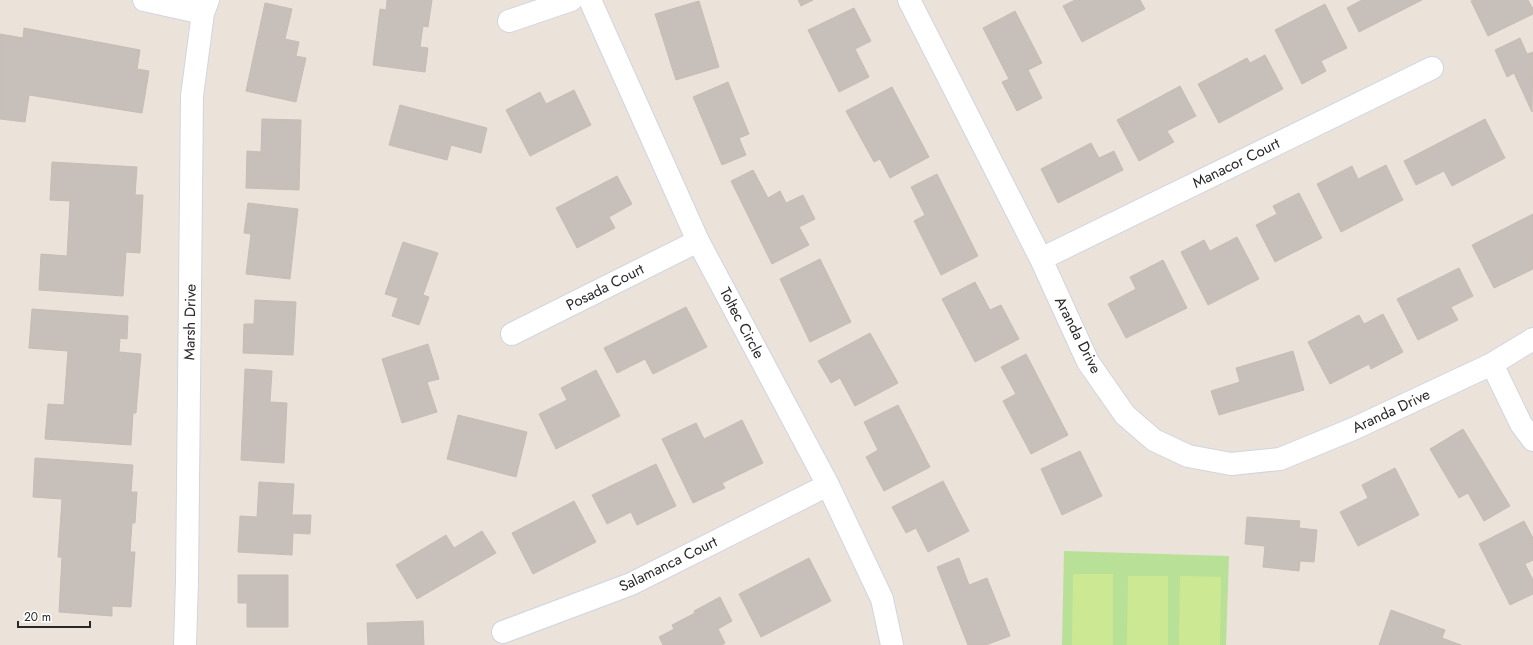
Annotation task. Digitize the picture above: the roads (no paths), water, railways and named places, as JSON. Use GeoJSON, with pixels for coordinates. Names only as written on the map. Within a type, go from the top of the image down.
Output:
{"type":"FeatureCollection","features":[{"type":"Feature","properties":{"kind":"street"},"geometry":{"type":"LineString","coordinates":[[144,0],[205,7]]}},
{"type":"Feature","properties":{"kind":"street"},"geometry":{"type":"LineString","coordinates":[[508,21],[571,0]]}},
{"type":"Feature","properties":{"kind":"street","name":"Toltec Circle"},"geometry":{"type":"LineString","coordinates":[[590,0],[698,241],[828,485],[882,600],[892,645]]}},
{"type":"Feature","properties":{"kind":"street","name":"Aranda Drive"},"geometry":{"type":"LineString","coordinates":[[914,2],[1041,259],[1088,362],[1125,416],[1154,440],[1188,456],[1231,464],[1280,459],[1352,429],[1492,364],[1533,339]]}},
{"type":"Feature","properties":{"kind":"street","name":"Marsh Drive"},"geometry":{"type":"LineString","coordinates":[[185,645],[192,96],[205,7]]}},
{"type":"Feature","properties":{"kind":"street","name":"Manacor Court"},"geometry":{"type":"LineString","coordinates":[[1041,259],[1432,68]]}},
{"type":"Feature","properties":{"kind":"street","name":"Posada Court"},"geometry":{"type":"LineString","coordinates":[[512,334],[698,241]]}},
{"type":"Feature","properties":{"kind":"street"},"geometry":{"type":"LineString","coordinates":[[1492,364],[1521,424],[1533,440]]}},
{"type":"Feature","properties":{"kind":"street","name":"Salamanca Court"},"geometry":{"type":"LineString","coordinates":[[503,632],[631,584],[828,485]]}}]}
